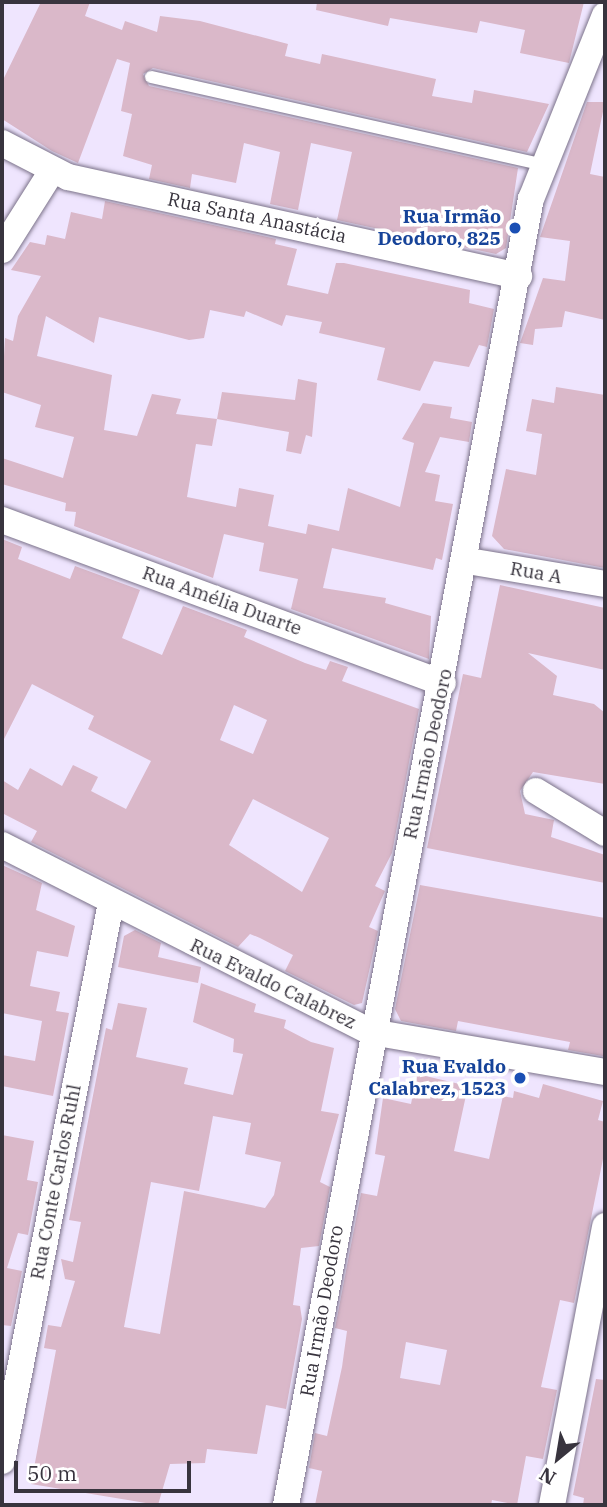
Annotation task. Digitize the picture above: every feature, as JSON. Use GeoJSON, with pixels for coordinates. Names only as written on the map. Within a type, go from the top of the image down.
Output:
{"type":"FeatureCollection","features":[{"type":"Feature","properties":{"kind":"street","name":"Rua Irmão Deodoro"},"geometry":{"type":"LineString","coordinates":[[286,1505],[371,1031],[468,561],[540,164],[605,15]]}},
{"type":"Feature","properties":{"kind":"street","name":"Rua Santa Anastácia"},"geometry":{"type":"LineString","coordinates":[[2,143],[52,171],[519,276]]}},
{"type":"Feature","properties":{"kind":"street"},"geometry":{"type":"LineString","coordinates":[[2,250],[52,171]]}},
{"type":"Feature","properties":{"kind":"street","name":"Rua Amélia Duarte"},"geometry":{"type":"LineString","coordinates":[[2,520],[443,683]]}},
{"type":"Feature","properties":{"kind":"street","name":"Rua A"},"geometry":{"type":"LineString","coordinates":[[468,561],[605,584]]}},
{"type":"Feature","properties":{"kind":"street"},"geometry":{"type":"LineString","coordinates":[[536,791],[605,834]]}},
{"type":"Feature","properties":{"kind":"street","name":"Rua Evaldo Calabrez"},"geometry":{"type":"LineString","coordinates":[[2,845],[111,903],[371,1031],[605,1072]]}},
{"type":"Feature","properties":{"kind":"street","name":"Rua Conte Carlos Ruhl"},"geometry":{"type":"LineString","coordinates":[[2,1461],[111,903]]}},
{"type":"Feature","properties":{"kind":"street"},"geometry":{"type":"LineString","coordinates":[[552,1505],[605,1226]]}},
{"type":"Feature","properties":{"kind":"lane"},"geometry":{"type":"LineString","coordinates":[[151,77],[540,164]]}},
{"type":"Feature","properties":{"kind":"building"},"geometry":{"type":"Polygon","coordinates":[[[41,2],[90,2],[85,16],[122,30],[125,21],[157,32],[160,16],[200,21],[288,44],[285,56],[320,64],[322,54],[436,79],[432,96],[472,103],[474,90],[549,104],[527,152],[153,68],[143,74],[149,86],[518,168],[506,248],[496,254],[337,220],[352,152],[311,143],[298,210],[270,204],[280,152],[244,143],[236,183],[192,174],[190,188],[149,179],[152,165],[123,156],[132,114],[121,111],[130,63],[117,59],[78,163],[52,151],[2,119],[2,82],[41,2]]]}},
{"type":"Feature","properties":{"kind":"building"},"geometry":{"type":"Polygon","coordinates":[[[317,2],[584,2],[569,63],[520,53],[525,30],[480,21],[477,33],[390,18],[388,26],[316,10],[317,2]]]}},
{"type":"Feature","properties":{"kind":"building"},"geometry":{"type":"Polygon","coordinates":[[[587,102],[605,102],[590,174],[605,177],[605,320],[565,311],[562,327],[535,329],[533,345],[520,343],[543,278],[565,281],[570,241],[540,237],[587,102]]]}},
{"type":"Feature","properties":{"kind":"building"},"geometry":{"type":"Polygon","coordinates":[[[105,201],[276,239],[275,244],[297,249],[287,285],[328,294],[336,263],[344,263],[470,290],[469,303],[494,309],[487,347],[479,345],[469,367],[434,361],[420,391],[377,380],[385,348],[319,333],[322,322],[286,315],[282,326],[246,311],[244,317],[210,310],[204,338],[189,340],[99,317],[94,343],[46,316],[37,356],[112,375],[104,430],[137,436],[152,394],[181,399],[176,414],[217,419],[212,446],[196,444],[187,497],[236,507],[239,488],[274,495],[268,526],[306,534],[308,524],[339,531],[348,488],[400,507],[414,443],[402,439],[423,403],[452,407],[450,418],[472,422],[469,442],[440,437],[425,472],[440,475],[435,501],[453,504],[442,560],[436,558],[433,570],[332,548],[323,588],[386,598],[385,603],[431,616],[429,659],[291,609],[298,579],[259,571],[264,543],[224,534],[213,578],[74,526],[76,512],[65,511],[66,503],[2,484],[2,458],[63,478],[74,437],[35,427],[41,405],[2,392],[5,338],[13,341],[18,316],[41,276],[11,270],[30,242],[45,245],[47,235],[65,239],[71,212],[102,219],[105,201]]]}},
{"type":"Feature","properties":{"kind":"building"},"geometry":{"type":"Polygon","coordinates":[[[298,379],[317,383],[312,437],[306,435],[301,454],[286,451],[289,432],[217,419],[222,392],[295,400],[298,379]]]}},
{"type":"Feature","properties":{"kind":"building"},"geometry":{"type":"Polygon","coordinates":[[[556,387],[605,395],[605,568],[504,549],[492,536],[506,469],[536,475],[542,434],[526,431],[532,399],[554,403],[556,387]]]}},
{"type":"Feature","properties":{"kind":"building"},"geometry":{"type":"Polygon","coordinates":[[[2,539],[22,547],[18,559],[70,579],[75,566],[140,590],[122,638],[162,655],[183,606],[247,630],[244,637],[305,663],[326,670],[330,661],[348,667],[342,681],[419,709],[392,853],[375,886],[385,891],[369,927],[378,931],[362,1003],[354,1005],[285,971],[293,955],[260,938],[250,934],[238,947],[31,842],[37,831],[2,813],[2,780],[18,790],[30,768],[62,786],[73,765],[98,777],[91,791],[126,809],[151,761],[88,729],[94,716],[32,684],[2,743],[2,539]],[[234,705],[220,740],[253,754],[267,720],[234,705]],[[253,799],[229,845],[302,892],[329,838],[253,799]]]}},
{"type":"Feature","properties":{"kind":"building"},"geometry":{"type":"Polygon","coordinates":[[[500,585],[605,608],[605,670],[528,653],[557,676],[553,695],[594,704],[605,713],[605,784],[533,772],[520,791],[525,814],[554,820],[551,837],[605,855],[605,883],[427,848],[463,674],[481,678],[500,585]]]}},
{"type":"Feature","properties":{"kind":"building"},"geometry":{"type":"Polygon","coordinates":[[[2,865],[42,883],[36,910],[75,926],[68,957],[37,951],[30,986],[60,992],[56,1011],[69,1013],[53,1096],[2,1086],[2,1055],[35,1061],[42,1021],[2,1013],[2,865]]]}},
{"type":"Feature","properties":{"kind":"building"},"geometry":{"type":"Polygon","coordinates":[[[420,885],[605,918],[603,1056],[568,1050],[570,1042],[458,1021],[456,1031],[401,1021],[395,1009],[420,885]]]}},
{"type":"Feature","properties":{"kind":"building"},"geometry":{"type":"Polygon","coordinates":[[[135,930],[161,943],[158,957],[201,967],[198,983],[118,967],[124,936],[135,930]]]}},
{"type":"Feature","properties":{"kind":"building"},"geometry":{"type":"Polygon","coordinates":[[[201,983],[256,1004],[254,1012],[286,1020],[284,1028],[311,1042],[334,1048],[321,1111],[339,1114],[320,1182],[330,1187],[319,1246],[301,1248],[293,1305],[300,1306],[302,1319],[286,1409],[266,1405],[257,1454],[207,1449],[205,1463],[170,1464],[158,1505],[31,1484],[56,1350],[44,1348],[48,1325],[61,1327],[75,1281],[65,1279],[61,1259],[73,1262],[81,1222],[69,1220],[106,1028],[112,1030],[118,1003],[147,1008],[136,1057],[188,1068],[184,1084],[233,1095],[243,1054],[233,1052],[234,1039],[193,1022],[201,983]],[[213,1116],[199,1191],[151,1182],[124,1327],[160,1334],[184,1191],[265,1208],[274,1195],[281,1162],[245,1154],[251,1123],[213,1116]]]}},
{"type":"Feature","properties":{"kind":"building"},"geometry":{"type":"Polygon","coordinates":[[[417,1074],[468,1086],[454,1151],[489,1159],[503,1096],[513,1098],[514,1091],[539,1098],[543,1084],[603,1101],[598,1120],[605,1122],[605,1149],[574,1303],[560,1300],[541,1387],[557,1390],[543,1459],[526,1456],[517,1505],[492,1500],[491,1505],[315,1505],[322,1471],[309,1468],[315,1433],[327,1436],[342,1367],[347,1331],[335,1328],[361,1193],[377,1196],[385,1156],[375,1154],[383,1098],[411,1104],[417,1074]],[[406,1342],[400,1378],[440,1385],[447,1350],[406,1342]]]}},
{"type":"Feature","properties":{"kind":"building"},"geometry":{"type":"Polygon","coordinates":[[[2,1135],[34,1141],[27,1180],[38,1182],[28,1235],[18,1233],[7,1268],[22,1271],[11,1326],[2,1325],[2,1135]]]}},
{"type":"Feature","properties":{"kind":"building"},"geometry":{"type":"Polygon","coordinates":[[[596,1379],[605,1380],[605,1505],[583,1505],[584,1498],[573,1495],[596,1379]]]}},
{"type":"Feature","properties":{"kind":"place","name":"Rua Irmão Deodoro, 825"},"geometry":{"type":"Point","coordinates":[515,228]}},
{"type":"Feature","properties":{"kind":"place","name":"Rua Evaldo Calabrez, 1523"},"geometry":{"type":"Point","coordinates":[520,1078]}}]}
